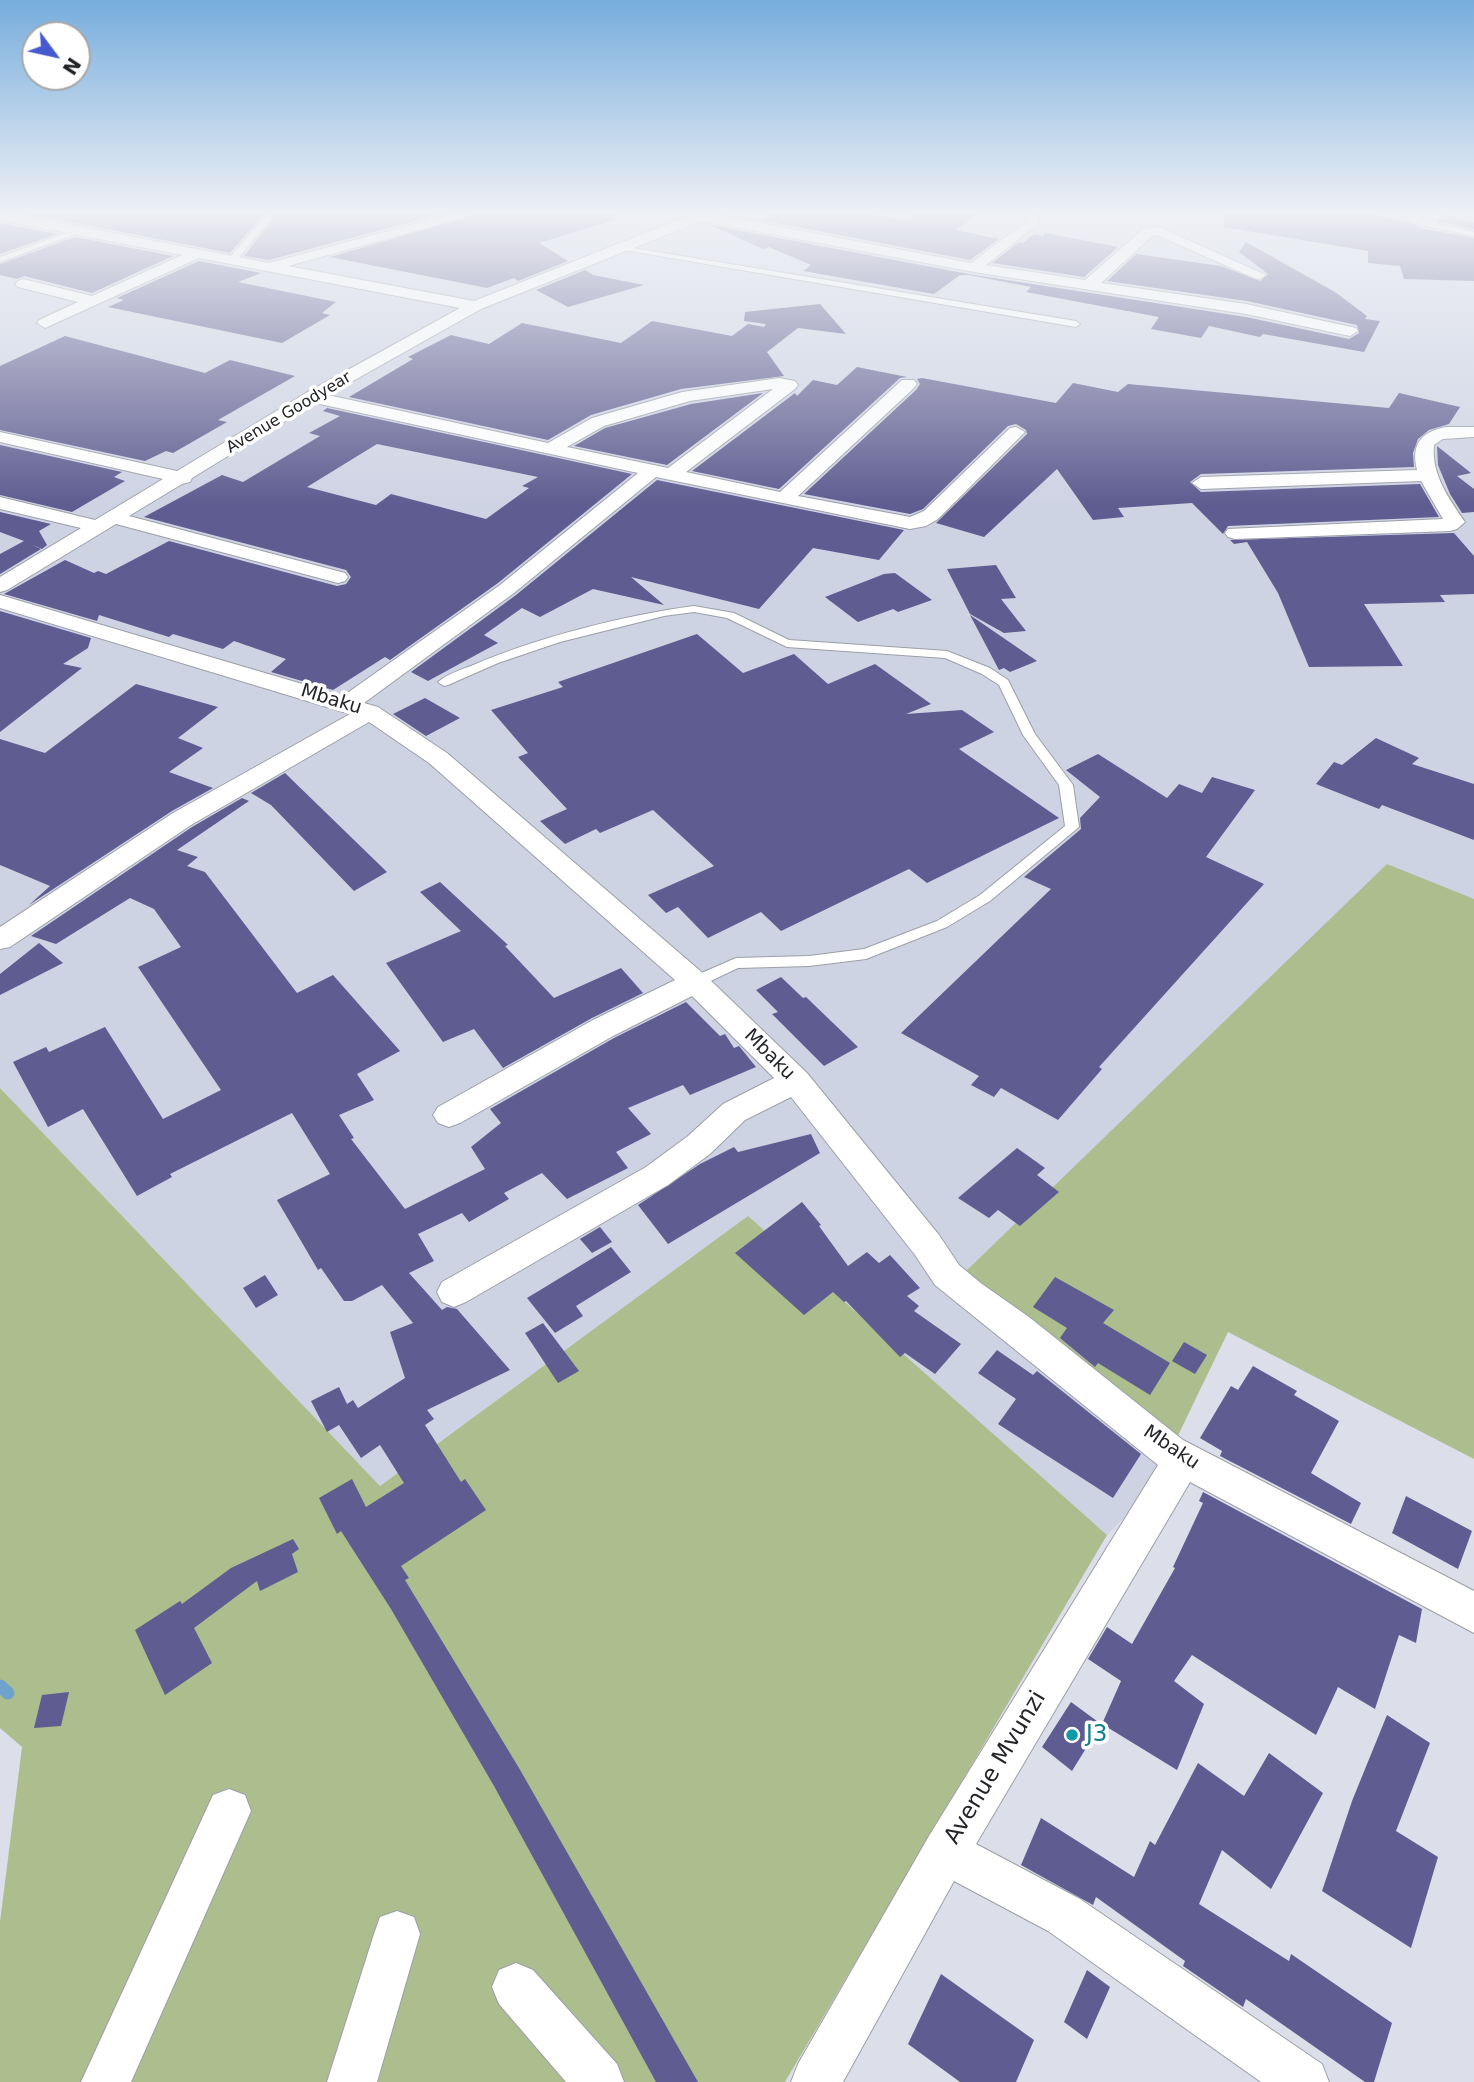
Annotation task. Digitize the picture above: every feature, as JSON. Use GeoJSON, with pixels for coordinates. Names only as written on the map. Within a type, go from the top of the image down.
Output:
{"type":"FeatureCollection","features":[{"type":"Feature","properties":{"kind":"street"},"geometry":{"type":"LineString","coordinates":[[44,323],[71,311]]}},
{"type":"Feature","properties":{"kind":"street","name":"Avenue Goodyear"},"geometry":{"type":"LineString","coordinates":[[0,586],[183,478],[312,397],[466,311]]}},
{"type":"Feature","properties":{"kind":"street"},"geometry":{"type":"LineString","coordinates":[[1256,311],[1350,331]]}},
{"type":"Feature","properties":{"kind":"street"},"geometry":{"type":"LineString","coordinates":[[0,940],[182,819],[358,708],[506,589],[662,472],[789,385],[779,383],[688,396],[588,426],[550,449]]}},
{"type":"Feature","properties":{"kind":"street"},"geometry":{"type":"LineString","coordinates":[[784,499],[908,384]]}},
{"type":"Feature","properties":{"kind":"street"},"geometry":{"type":"LineString","coordinates":[[312,397],[784,499],[910,523],[919,522],[931,515],[1016,432]]}},
{"type":"Feature","properties":{"kind":"street"},"geometry":{"type":"LineString","coordinates":[[1235,533],[1450,525],[1455,522],[1428,475],[1423,452],[1429,439],[1436,435],[1474,432]]}},
{"type":"Feature","properties":{"kind":"street"},"geometry":{"type":"LineString","coordinates":[[0,438],[183,478]]}},
{"type":"Feature","properties":{"kind":"street"},"geometry":{"type":"LineString","coordinates":[[1201,483],[1428,475]]}},
{"type":"Feature","properties":{"kind":"street"},"geometry":{"type":"LineString","coordinates":[[0,503],[107,522],[338,577]]}},
{"type":"Feature","properties":{"kind":"street","name":"Mbaku"},"geometry":{"type":"LineString","coordinates":[[0,601],[358,708],[438,758],[695,982],[796,1081],[927,1245],[947,1275],[1183,1459],[1474,1613]]}},
{"type":"Feature","properties":{"kind":"street"},"geometry":{"type":"LineString","coordinates":[[449,1115],[603,1028],[695,982]]}},
{"type":"Feature","properties":{"kind":"street"},"geometry":{"type":"LineString","coordinates":[[454,1292],[657,1176],[699,1145],[734,1112],[796,1081]]}},
{"type":"Feature","properties":{"kind":"street","name":"Avenue Mvunzi"},"geometry":{"type":"LineString","coordinates":[[816,2082],[945,1852],[1183,1459]]}},
{"type":"Feature","properties":{"kind":"street"},"geometry":{"type":"LineString","coordinates":[[106,2082],[229,1811]]}},
{"type":"Feature","properties":{"kind":"street"},"geometry":{"type":"LineString","coordinates":[[945,1852],[1064,1915],[1304,2082]]}},
{"type":"Feature","properties":{"kind":"street"},"geometry":{"type":"LineString","coordinates":[[362,2076],[397,1934]]}},
{"type":"Feature","properties":{"kind":"street"},"geometry":{"type":"LineString","coordinates":[[516,1987],[598,2082]]}},
{"type":"Feature","properties":{"kind":"lane"},"geometry":{"type":"LineString","coordinates":[[1000,311],[1076,324]]}},
{"type":"Feature","properties":{"kind":"lane"},"geometry":{"type":"LineString","coordinates":[[444,682],[494,660],[556,640],[664,613],[694,609],[730,615],[787,643],[947,655],[986,671],[1003,683],[1029,735],[1066,785],[1072,827],[985,898],[942,924],[866,954],[809,961],[736,963],[695,982]]}},
{"type":"Feature","properties":{"kind":"shaded area"},"geometry":{"type":"Polygon","coordinates":[[[0,311],[1474,311],[1474,899],[966,1273],[1183,1459],[1107,1535],[748,1217],[380,1486],[0,1088],[0,311]]]}},
{"type":"Feature","properties":{"kind":"green space"},"geometry":{"type":"Polygon","coordinates":[[[1387,864],[1474,899],[1474,1459],[1228,1332],[1170,1452],[962,1275],[1387,864]]]}},
{"type":"Feature","properties":{"kind":"green space"},"geometry":{"type":"Polygon","coordinates":[[[0,1088],[380,1486],[748,1216],[1107,1535],[785,2082],[0,2082],[0,1922],[22,1747],[0,1728],[0,1088]]]}},
{"type":"Feature","properties":{"kind":"building"},"geometry":{"type":"Polygon","coordinates":[[[128,311],[324,311],[322,313],[330,315],[282,343],[128,311]]]}},
{"type":"Feature","properties":{"kind":"building"},"geometry":{"type":"Polygon","coordinates":[[[826,311],[846,334],[798,328],[767,352],[784,376],[681,389],[591,415],[548,440],[349,397],[413,359],[408,357],[451,335],[489,344],[522,323],[621,343],[652,321],[732,336],[748,324],[764,327],[766,324],[744,321],[745,312],[826,311]]]}},
{"type":"Feature","properties":{"kind":"building"},"geometry":{"type":"Polygon","coordinates":[[[1128,311],[1208,311],[1349,339],[1359,333],[1357,325],[1294,311],[1361,311],[1367,316],[1365,319],[1380,321],[1364,352],[1263,334],[1260,337],[1209,326],[1201,338],[1151,329],[1159,317],[1128,311]]]}},
{"type":"Feature","properties":{"kind":"building"},"geometry":{"type":"Polygon","coordinates":[[[65,336],[205,373],[230,360],[295,376],[218,420],[227,422],[173,453],[166,451],[145,461],[0,430],[0,366],[65,336]]]}},
{"type":"Feature","properties":{"kind":"building"},"geometry":{"type":"Polygon","coordinates":[[[857,367],[907,377],[900,378],[779,489],[692,471],[795,393],[797,396],[813,380],[837,385],[857,367]]]}},
{"type":"Feature","properties":{"kind":"building"},"geometry":{"type":"Polygon","coordinates":[[[917,379],[1056,403],[1073,383],[1118,392],[1128,384],[1389,408],[1399,393],[1460,407],[1449,424],[1429,430],[1418,439],[1413,453],[1414,467],[1201,474],[1190,482],[1201,492],[1420,484],[1439,517],[1228,526],[1223,534],[1192,503],[1118,508],[1124,517],[1093,520],[1057,469],[984,537],[936,523],[1027,434],[1026,430],[1016,424],[1008,426],[923,509],[910,514],[804,494],[916,390],[920,384],[917,379]]]}},
{"type":"Feature","properties":{"kind":"building"},"geometry":{"type":"Polygon","coordinates":[[[763,393],[667,465],[574,446],[605,428],[691,404],[763,393]]]}},
{"type":"Feature","properties":{"kind":"building"},"geometry":{"type":"Polygon","coordinates":[[[327,408],[632,474],[498,583],[390,660],[385,657],[333,690],[271,672],[286,659],[234,641],[223,649],[173,634],[169,637],[99,615],[97,621],[4,594],[65,560],[94,573],[98,571],[106,574],[169,541],[337,586],[346,584],[351,577],[346,570],[144,517],[222,475],[243,482],[320,436],[309,433],[340,416],[323,411],[327,408]],[[377,444],[307,487],[376,505],[391,494],[486,519],[529,488],[522,486],[538,477],[377,444]]]}},
{"type":"Feature","properties":{"kind":"building"},"geometry":{"type":"Polygon","coordinates":[[[0,445],[122,472],[114,477],[125,481],[72,512],[0,495],[0,445]]]}},
{"type":"Feature","properties":{"kind":"building"},"geometry":{"type":"Polygon","coordinates":[[[1437,446],[1471,473],[1457,476],[1474,489],[1474,512],[1462,513],[1450,494],[1438,465],[1437,446]]]}},
{"type":"Feature","properties":{"kind":"building"},"geometry":{"type":"Polygon","coordinates":[[[657,480],[904,530],[879,560],[813,548],[759,609],[631,577],[664,605],[593,589],[540,617],[522,608],[484,635],[498,643],[428,681],[411,672],[516,595],[657,480]]]}},
{"type":"Feature","properties":{"kind":"building"},"geometry":{"type":"Polygon","coordinates":[[[0,512],[51,524],[39,531],[47,545],[42,549],[30,544],[41,549],[0,574],[0,554],[24,541],[0,532],[0,512]]]}},
{"type":"Feature","properties":{"kind":"building"},"geometry":{"type":"Polygon","coordinates":[[[1454,533],[1474,556],[1474,594],[1440,595],[1445,602],[1364,604],[1403,666],[1309,667],[1278,593],[1247,542],[1234,544],[1230,540],[1454,533]]]}},
{"type":"Feature","properties":{"kind":"building"},"geometry":{"type":"Polygon","coordinates":[[[996,565],[1016,598],[1001,599],[1026,631],[1004,633],[970,614],[947,569],[996,565]]]}},
{"type":"Feature","properties":{"kind":"building"},"geometry":{"type":"Polygon","coordinates":[[[895,573],[932,600],[898,612],[893,609],[858,622],[825,597],[884,574],[895,573]]]}},
{"type":"Feature","properties":{"kind":"building"},"geometry":{"type":"Polygon","coordinates":[[[0,611],[91,638],[88,648],[63,664],[82,668],[0,732],[0,611]]]}},
{"type":"Feature","properties":{"kind":"building"},"geometry":{"type":"Polygon","coordinates":[[[970,615],[1037,661],[1010,672],[1004,668],[999,670],[970,615]]]}},
{"type":"Feature","properties":{"kind":"building"},"geometry":{"type":"Polygon","coordinates":[[[697,634],[743,673],[794,654],[828,684],[875,664],[931,704],[906,714],[962,710],[994,732],[959,749],[1059,818],[927,883],[909,869],[781,931],[761,912],[708,938],[678,907],[666,913],[648,895],[714,866],[653,810],[600,833],[596,829],[565,844],[540,821],[567,809],[518,757],[528,753],[491,710],[563,687],[558,682],[697,634]]]}},
{"type":"Feature","properties":{"kind":"building"},"geometry":{"type":"Polygon","coordinates":[[[136,684],[218,707],[178,738],[203,748],[169,772],[213,788],[172,811],[29,905],[50,886],[0,865],[0,739],[45,753],[136,684]]]}},
{"type":"Feature","properties":{"kind":"building"},"geometry":{"type":"Polygon","coordinates":[[[425,698],[460,718],[426,736],[393,714],[425,698]]]}},
{"type":"Feature","properties":{"kind":"building"},"geometry":{"type":"Polygon","coordinates":[[[1376,738],[1419,758],[1412,764],[1474,784],[1474,840],[1382,805],[1379,809],[1316,784],[1334,762],[1342,765],[1376,738]]]}},
{"type":"Feature","properties":{"kind":"building"},"geometry":{"type":"Polygon","coordinates":[[[1098,754],[1167,798],[1179,784],[1202,793],[1212,777],[1255,790],[1206,857],[1264,884],[1099,1067],[1102,1069],[1058,1120],[1001,1088],[994,1097],[971,1085],[979,1076],[901,1033],[1051,889],[1024,877],[1081,829],[1080,818],[1100,797],[1066,770],[1098,754]]]}},
{"type":"Feature","properties":{"kind":"building"},"geometry":{"type":"Polygon","coordinates":[[[285,773],[387,872],[354,891],[271,805],[251,793],[285,773]]]}},
{"type":"Feature","properties":{"kind":"building"},"geometry":{"type":"Polygon","coordinates":[[[242,798],[249,801],[177,850],[198,857],[187,866],[205,872],[297,993],[333,975],[400,1051],[357,1074],[374,1100],[339,1115],[354,1138],[351,1139],[405,1209],[485,1169],[471,1147],[501,1123],[490,1109],[614,1038],[686,1002],[720,1036],[725,1034],[734,1048],[739,1046],[756,1067],[690,1095],[683,1085],[628,1108],[651,1134],[616,1152],[628,1168],[567,1199],[542,1173],[504,1193],[509,1199],[469,1222],[462,1213],[418,1234],[434,1261],[409,1273],[442,1310],[447,1307],[457,1309],[510,1370],[427,1410],[434,1419],[425,1425],[461,1482],[465,1479],[486,1510],[401,1566],[409,1578],[405,1580],[519,1768],[698,2082],[656,2082],[494,1786],[391,1609],[341,1531],[337,1534],[319,1498],[352,1479],[366,1507],[404,1483],[380,1445],[361,1458],[339,1425],[327,1432],[311,1401],[339,1387],[347,1404],[353,1400],[358,1408],[405,1378],[390,1332],[413,1323],[382,1285],[352,1301],[344,1301],[321,1268],[318,1270],[277,1200],[330,1174],[292,1113],[170,1174],[172,1177],[137,1196],[83,1109],[48,1127],[13,1062],[46,1047],[49,1052],[105,1027],[163,1119],[221,1090],[138,967],[181,947],[154,909],[130,898],[56,944],[31,936],[192,827],[242,798]]]}},
{"type":"Feature","properties":{"kind":"building"},"geometry":{"type":"Polygon","coordinates":[[[440,882],[508,945],[505,946],[554,998],[621,968],[643,993],[503,1068],[474,1029],[443,1042],[386,963],[461,931],[420,892],[440,882]]]}},
{"type":"Feature","properties":{"kind":"building"},"geometry":{"type":"Polygon","coordinates":[[[39,943],[63,963],[0,995],[0,974],[39,943]]]}},
{"type":"Feature","properties":{"kind":"building"},"geometry":{"type":"Polygon","coordinates":[[[781,977],[858,1047],[824,1066],[772,1014],[778,1012],[756,990],[781,977]]]}},
{"type":"Feature","properties":{"kind":"building"},"geometry":{"type":"Polygon","coordinates":[[[811,1134],[820,1153],[668,1244],[638,1205],[700,1164],[734,1147],[738,1152],[811,1134]]]}},
{"type":"Feature","properties":{"kind":"building"},"geometry":{"type":"Polygon","coordinates":[[[1017,1148],[1045,1168],[1037,1175],[1059,1192],[1020,1226],[998,1210],[989,1218],[958,1198],[1017,1148]]]}},
{"type":"Feature","properties":{"kind":"building"},"geometry":{"type":"Polygon","coordinates":[[[802,1202],[848,1266],[867,1252],[879,1263],[890,1255],[920,1288],[907,1296],[919,1306],[914,1311],[961,1344],[935,1374],[905,1353],[900,1357],[846,1301],[833,1292],[804,1315],[735,1253],[802,1202]]]}},
{"type":"Feature","properties":{"kind":"building"},"geometry":{"type":"Polygon","coordinates":[[[600,1227],[612,1242],[592,1253],[580,1239],[600,1227]]]}},
{"type":"Feature","properties":{"kind":"building"},"geometry":{"type":"Polygon","coordinates":[[[611,1247],[631,1272],[576,1306],[583,1316],[555,1333],[527,1298],[611,1247]]]}},
{"type":"Feature","properties":{"kind":"building"},"geometry":{"type":"Polygon","coordinates":[[[265,1275],[278,1295],[256,1308],[243,1288],[265,1275]]]}},
{"type":"Feature","properties":{"kind":"building"},"geometry":{"type":"Polygon","coordinates":[[[1055,1277],[1114,1310],[1103,1323],[1170,1363],[1150,1395],[1098,1363],[1095,1367],[1060,1338],[1067,1328],[1033,1307],[1055,1277]]]}},
{"type":"Feature","properties":{"kind":"building"},"geometry":{"type":"Polygon","coordinates":[[[543,1323],[579,1371],[558,1383],[525,1333],[543,1323]]]}},
{"type":"Feature","properties":{"kind":"building"},"geometry":{"type":"Polygon","coordinates":[[[1184,1342],[1207,1355],[1195,1374],[1172,1361],[1184,1342]]]}},
{"type":"Feature","properties":{"kind":"building"},"geometry":{"type":"Polygon","coordinates":[[[997,1350],[1033,1375],[1037,1371],[1141,1454],[1113,1498],[998,1424],[1016,1399],[978,1373],[997,1350]]]}},
{"type":"Feature","properties":{"kind":"building"},"geometry":{"type":"Polygon","coordinates":[[[1253,1366],[1297,1391],[1294,1395],[1339,1421],[1311,1473],[1361,1503],[1351,1524],[1220,1456],[1222,1451],[1200,1438],[1231,1386],[1238,1390],[1253,1366]]]}},
{"type":"Feature","properties":{"kind":"building"},"geometry":{"type":"Polygon","coordinates":[[[1203,1492],[1422,1609],[1416,1643],[1399,1635],[1375,1709],[1338,1687],[1316,1735],[1192,1655],[1174,1681],[1204,1704],[1177,1770],[1102,1724],[1121,1681],[1088,1659],[1107,1627],[1132,1644],[1175,1568],[1173,1567],[1203,1503],[1199,1501],[1203,1492]]]}},
{"type":"Feature","properties":{"kind":"building"},"geometry":{"type":"Polygon","coordinates":[[[1406,1496],[1472,1531],[1458,1569],[1392,1533],[1406,1496]]]}},
{"type":"Feature","properties":{"kind":"building"},"geometry":{"type":"Polygon","coordinates":[[[293,1539],[299,1549],[292,1554],[298,1572],[260,1591],[257,1581],[194,1628],[212,1663],[165,1695],[135,1630],[180,1601],[182,1604],[231,1568],[293,1539]]]}},
{"type":"Feature","properties":{"kind":"building"},"geometry":{"type":"Polygon","coordinates":[[[69,1692],[61,1726],[34,1728],[42,1695],[69,1692]]]}},
{"type":"Feature","properties":{"kind":"building","name":"J3"},"geometry":{"type":"Polygon","coordinates":[[[1071,1702],[1101,1724],[1072,1771],[1042,1747],[1071,1702]]]}},
{"type":"Feature","properties":{"kind":"building"},"geometry":{"type":"Polygon","coordinates":[[[1387,1715],[1430,1743],[1396,1831],[1438,1857],[1411,1948],[1322,1891],[1352,1801],[1387,1715]]]}},
{"type":"Feature","properties":{"kind":"building"},"geometry":{"type":"Polygon","coordinates":[[[1269,1753],[1323,1793],[1271,1889],[1222,1850],[1199,1904],[1289,1961],[1291,1954],[1392,2023],[1374,2082],[1365,2082],[1246,1999],[1243,2007],[1183,1966],[1185,1961],[1096,1897],[1093,1905],[1021,1865],[1041,1818],[1134,1877],[1150,1841],[1155,1845],[1198,1763],[1244,1796],[1269,1753]]]}},
{"type":"Feature","properties":{"kind":"building"},"geometry":{"type":"Polygon","coordinates":[[[1087,1970],[1110,1987],[1087,2039],[1064,2022],[1087,1970]]]}},
{"type":"Feature","properties":{"kind":"building"},"geometry":{"type":"Polygon","coordinates":[[[941,1974],[1034,2040],[1016,2082],[960,2082],[908,2044],[941,1974]]]}},
{"type":"Feature","properties":{"kind":"waterway"},"geometry":{"type":"LineString","coordinates":[[0,1686],[8,1693]]}},
{"type":"Feature","properties":{"kind":"place","name":"J3"},"geometry":{"type":"Point","coordinates":[1072,1735]}}]}
